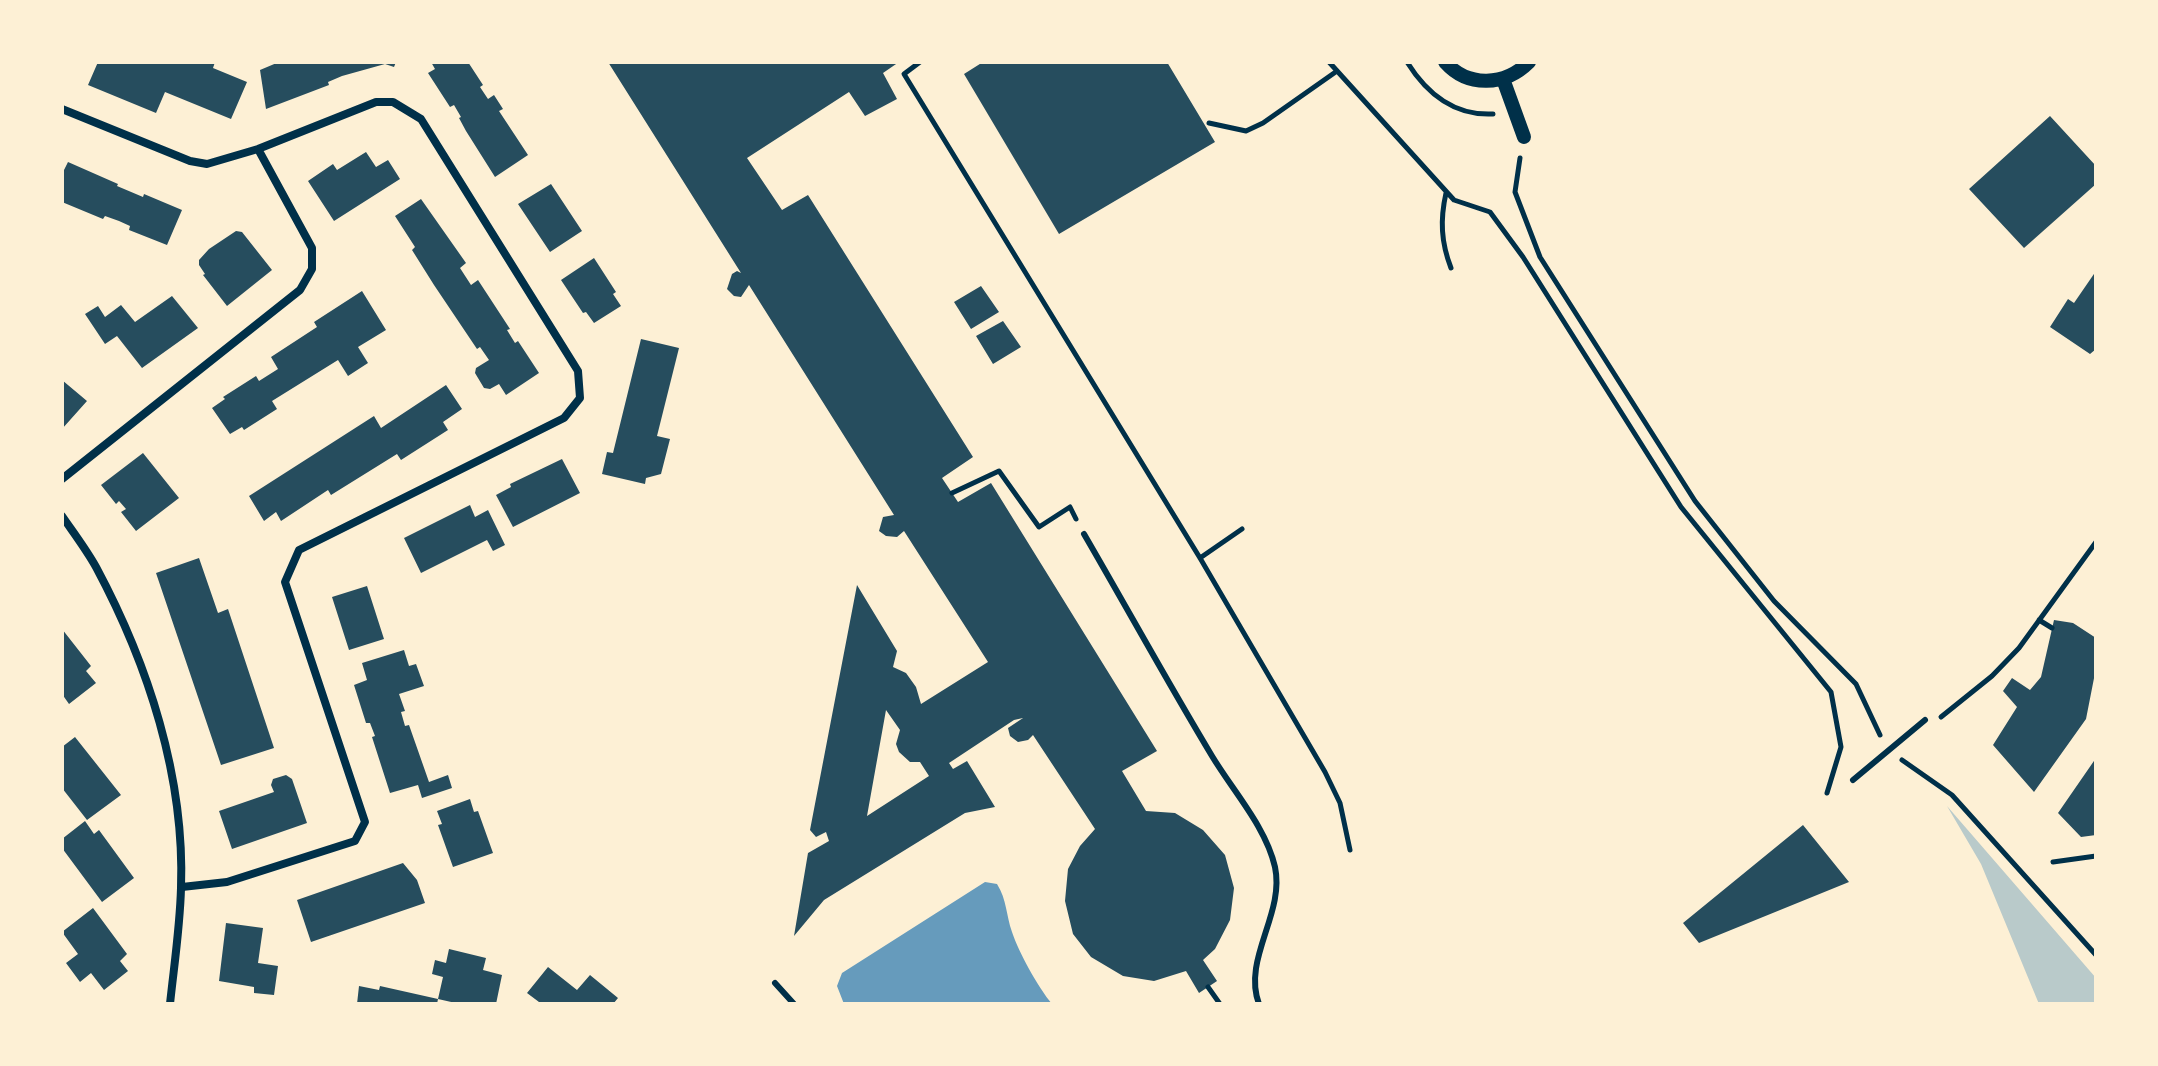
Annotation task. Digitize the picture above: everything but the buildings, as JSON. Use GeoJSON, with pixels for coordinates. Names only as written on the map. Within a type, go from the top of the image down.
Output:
{"type":"FeatureCollection","features":[{"type":"Feature","properties":{"kind":"street"},"geometry":{"type":"LineString","coordinates":[[1445,62],[1459,74],[1489,82],[1517,73],[1529,62]]}},
{"type":"Feature","properties":{"kind":"street"},"geometry":{"type":"LineString","coordinates":[[1503,79],[1524,137]]}},
{"type":"Feature","properties":{"kind":"street"},"geometry":{"type":"LineString","coordinates":[[62,109],[190,161],[207,164],[258,149],[376,102],[393,102],[421,119],[578,371],[580,398],[564,418],[299,550],[285,582],[365,822],[355,841],[227,882],[182,887]]}},
{"type":"Feature","properties":{"kind":"street"},"geometry":{"type":"LineString","coordinates":[[62,479],[300,290],[312,269],[312,248],[258,149]]}},
{"type":"Feature","properties":{"kind":"street"},"geometry":{"type":"LineString","coordinates":[[62,516],[95,565],[135,650],[164,736],[178,820],[182,887],[170,1004]]}},
{"type":"Feature","properties":{"kind":"lane"},"geometry":{"type":"LineString","coordinates":[[1084,534],[1263,837],[1275,868],[1274,911],[1260,950],[1254,991],[1259,1004]]}},
{"type":"Feature","properties":{"kind":"lane"},"geometry":{"type":"LineString","coordinates":[[1853,780],[1891,748],[1928,723]]}},
{"type":"Feature","properties":{"kind":"lane"},"geometry":{"type":"LineString","coordinates":[[775,983],[794,1004]]}},
{"type":"Feature","properties":{"kind":"path"},"geometry":{"type":"LineString","coordinates":[[920,62],[904,74],[1200,558],[1325,772],[1340,803],[1350,850]]}},
{"type":"Feature","properties":{"kind":"path"},"geometry":{"type":"LineString","coordinates":[[1329,62],[1454,200],[1490,212],[1523,257],[1681,507],[1831,692],[1841,747],[1827,793]]}},
{"type":"Feature","properties":{"kind":"path"},"geometry":{"type":"LineString","coordinates":[[1209,123],[1246,131],[1263,123],[1337,71]]}},
{"type":"Feature","properties":{"kind":"path"},"geometry":{"type":"LineString","coordinates":[[1524,137],[1515,192],[1540,257],[1695,501],[1774,601],[1856,684],[1875,729],[1901,760],[1952,795],[2096,955]]}},
{"type":"Feature","properties":{"kind":"path"},"geometry":{"type":"LineString","coordinates":[[1447,192],[1440,218],[1445,253],[1451,268]]}},
{"type":"Feature","properties":{"kind":"path"},"geometry":{"type":"LineString","coordinates":[[952,493],[999,471],[1039,527],[1070,507],[1084,534]]}},
{"type":"Feature","properties":{"kind":"path"},"geometry":{"type":"LineString","coordinates":[[1200,558],[1242,529]]}},
{"type":"Feature","properties":{"kind":"path"},"geometry":{"type":"LineString","coordinates":[[1928,723],[1992,676],[2019,648],[2096,542]]}},
{"type":"Feature","properties":{"kind":"path"},"geometry":{"type":"LineString","coordinates":[[2039,620],[2052,628]]}},
{"type":"Feature","properties":{"kind":"path"},"geometry":{"type":"LineString","coordinates":[[2053,862],[2096,856]]}},
{"type":"Feature","properties":{"kind":"path"},"geometry":{"type":"LineString","coordinates":[[1208,987],[1220,1004]]}},
{"type":"Feature","properties":{"kind":"shaded area"},"geometry":{"type":"Polygon","coordinates":[[[1947,806],[2096,978],[2096,1004],[2039,1004],[1981,864],[1947,806]]]}},
{"type":"Feature","properties":{"kind":"water"},"geometry":{"type":"Polygon","coordinates":[[[985,882],[997,884],[1019,950],[1052,1004],[844,1004],[837,986],[842,973],[985,882]]]}}]}
